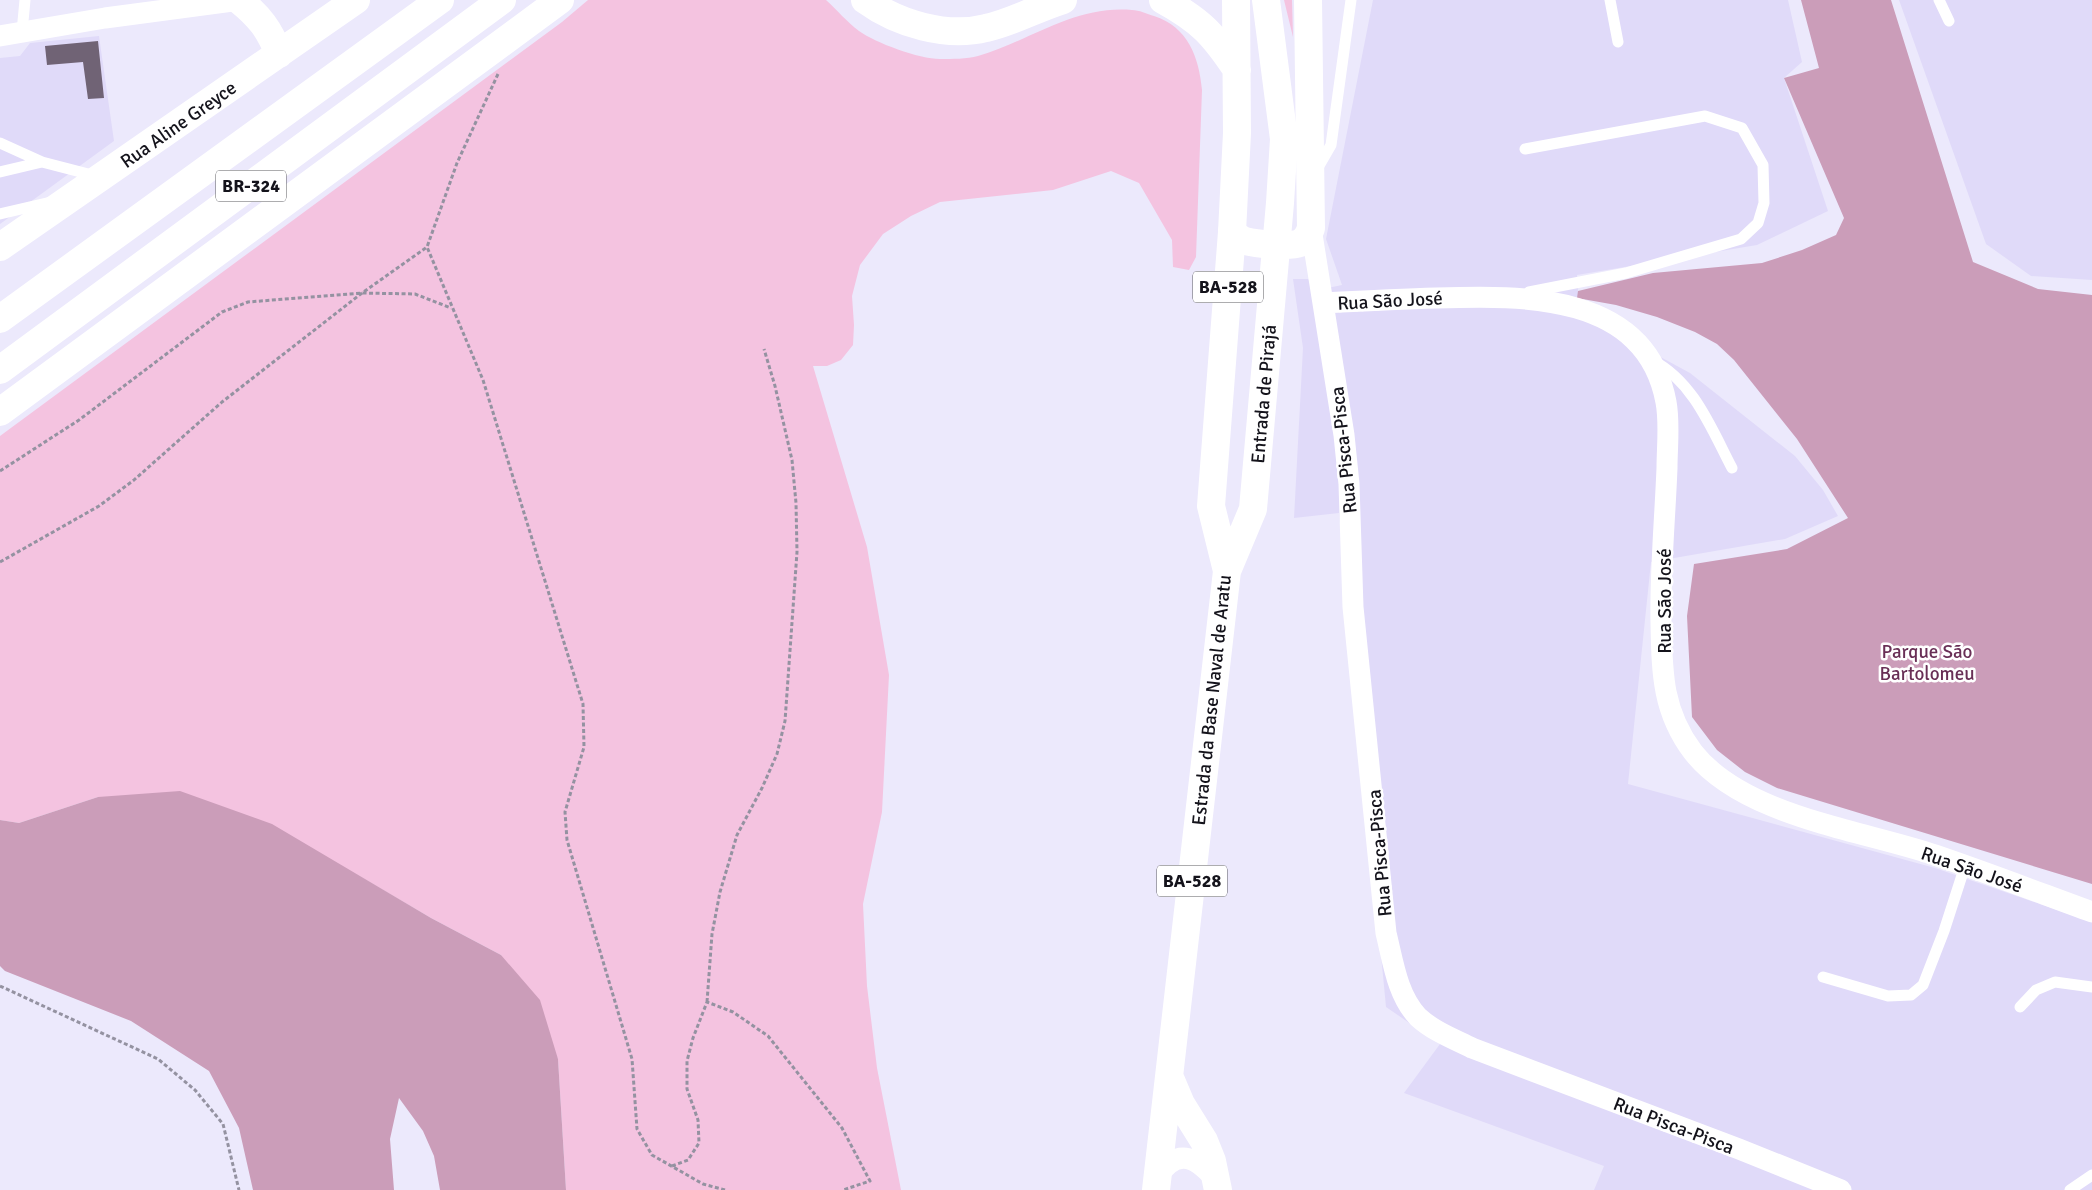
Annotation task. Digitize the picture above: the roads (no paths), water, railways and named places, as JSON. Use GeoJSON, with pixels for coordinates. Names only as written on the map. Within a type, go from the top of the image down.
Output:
{"type":"FeatureCollection","features":[{"type":"Feature","properties":{"kind":"main road"},"geometry":{"type":"LineString","coordinates":[[240,0],[257,15],[271,35],[279,54]]}},
{"type":"Feature","properties":{"kind":"main road","name":"Rua Aline Greyce"},"geometry":{"type":"LineString","coordinates":[[0,247],[356,0]]}},
{"type":"Feature","properties":{"kind":"main road","name":"BR-324"},"geometry":{"type":"LineString","coordinates":[[0,318],[440,0]]}},
{"type":"Feature","properties":{"kind":"main road","name":"BR-324"},"geometry":{"type":"LineString","coordinates":[[0,370],[502,0]]}},
{"type":"Feature","properties":{"kind":"main road"},"geometry":{"type":"LineString","coordinates":[[0,412],[560,0]]}},
{"type":"Feature","properties":{"kind":"main road"},"geometry":{"type":"LineString","coordinates":[[866,0],[885,12],[924,27],[967,31],[987,28],[1062,0]]}},
{"type":"Feature","properties":{"kind":"main road"},"geometry":{"type":"LineString","coordinates":[[1163,0],[1200,23],[1219,43],[1237,70]]}},
{"type":"Feature","properties":{"kind":"main road","name":"Estrada da Base Naval de Aratu"},"geometry":{"type":"LineString","coordinates":[[1157,1183],[1227,571],[1212,506],[1232,232],[1237,133],[1236,0]]}},
{"type":"Feature","properties":{"kind":"main road","name":"Entrada de Pirajá"},"geometry":{"type":"LineString","coordinates":[[1227,571],[1253,509],[1284,139],[1266,0]]}},
{"type":"Feature","properties":{"kind":"main road"},"geometry":{"type":"LineString","coordinates":[[1232,232],[1244,241],[1295,245],[1302,242],[1309,235],[1311,228],[1311,182],[1308,0]]}},
{"type":"Feature","properties":{"kind":"main road"},"geometry":{"type":"LineString","coordinates":[[1169,1076],[1181,1104],[1204,1141],[1220,1187]]}},
{"type":"Feature","properties":{"kind":"street"},"geometry":{"type":"LineString","coordinates":[[0,36],[105,18],[240,0]]}},
{"type":"Feature","properties":{"kind":"street","name":"Rua Pisca-Pisca"},"geometry":{"type":"LineString","coordinates":[[1311,228],[1344,435],[1349,484],[1353,607],[1386,934],[1396,974],[1405,997],[1418,1016],[1437,1030],[1472,1048],[1739,1149],[1841,1190]]}},
{"type":"Feature","properties":{"kind":"street","name":"Rua São José"},"geometry":{"type":"LineString","coordinates":[[1324,303],[1497,296],[1541,300],[1581,309],[1608,320],[1630,335],[1650,359],[1661,382],[1667,405],[1661,632],[1665,695],[1674,722],[1693,752],[1716,776],[1742,794],[1788,812],[1933,854],[2092,912]]}},
{"type":"Feature","properties":{"kind":"street"},"geometry":{"type":"LineString","coordinates":[[1157,1183],[1166,1165],[1174,1160],[1184,1158],[1201,1164],[1220,1187]]}},
{"type":"Feature","properties":{"kind":"lane"},"geometry":{"type":"LineString","coordinates":[[22,32],[25,0]]}},
{"type":"Feature","properties":{"kind":"lane"},"geometry":{"type":"LineString","coordinates":[[1311,182],[1331,146],[1351,0]]}},
{"type":"Feature","properties":{"kind":"lane"},"geometry":{"type":"LineString","coordinates":[[1610,0],[1618,42]]}},
{"type":"Feature","properties":{"kind":"lane"},"geometry":{"type":"LineString","coordinates":[[1939,0],[1950,21]]}},
{"type":"Feature","properties":{"kind":"lane"},"geometry":{"type":"LineString","coordinates":[[1497,296],[1546,290],[1626,273],[1741,239],[1758,223],[1764,203],[1763,165],[1742,128],[1705,116],[1525,149]]}},
{"type":"Feature","properties":{"kind":"lane"},"geometry":{"type":"LineString","coordinates":[[0,143],[42,162],[101,178]]}},
{"type":"Feature","properties":{"kind":"lane"},"geometry":{"type":"LineString","coordinates":[[0,172],[42,162]]}},
{"type":"Feature","properties":{"kind":"lane"},"geometry":{"type":"LineString","coordinates":[[0,214],[72,197]]}},
{"type":"Feature","properties":{"kind":"lane"},"geometry":{"type":"LineString","coordinates":[[1650,359],[1668,368],[1683,382],[1696,400],[1732,468]]}},
{"type":"Feature","properties":{"kind":"lane"},"geometry":{"type":"LineString","coordinates":[[1823,977],[1888,996],[1911,995],[1923,985],[1944,931],[1965,866]]}},
{"type":"Feature","properties":{"kind":"lane"},"geometry":{"type":"LineString","coordinates":[[2020,1007],[2036,990],[2056,982],[2092,987]]}},
{"type":"Feature","properties":{"kind":"lane"},"geometry":{"type":"LineString","coordinates":[[2070,1190],[2092,1175]]}},
{"type":"Feature","properties":{"kind":"park label","name":"Parque São Bartolomeu"},"geometry":{"type":"Point","coordinates":[1927,662]}}]}
